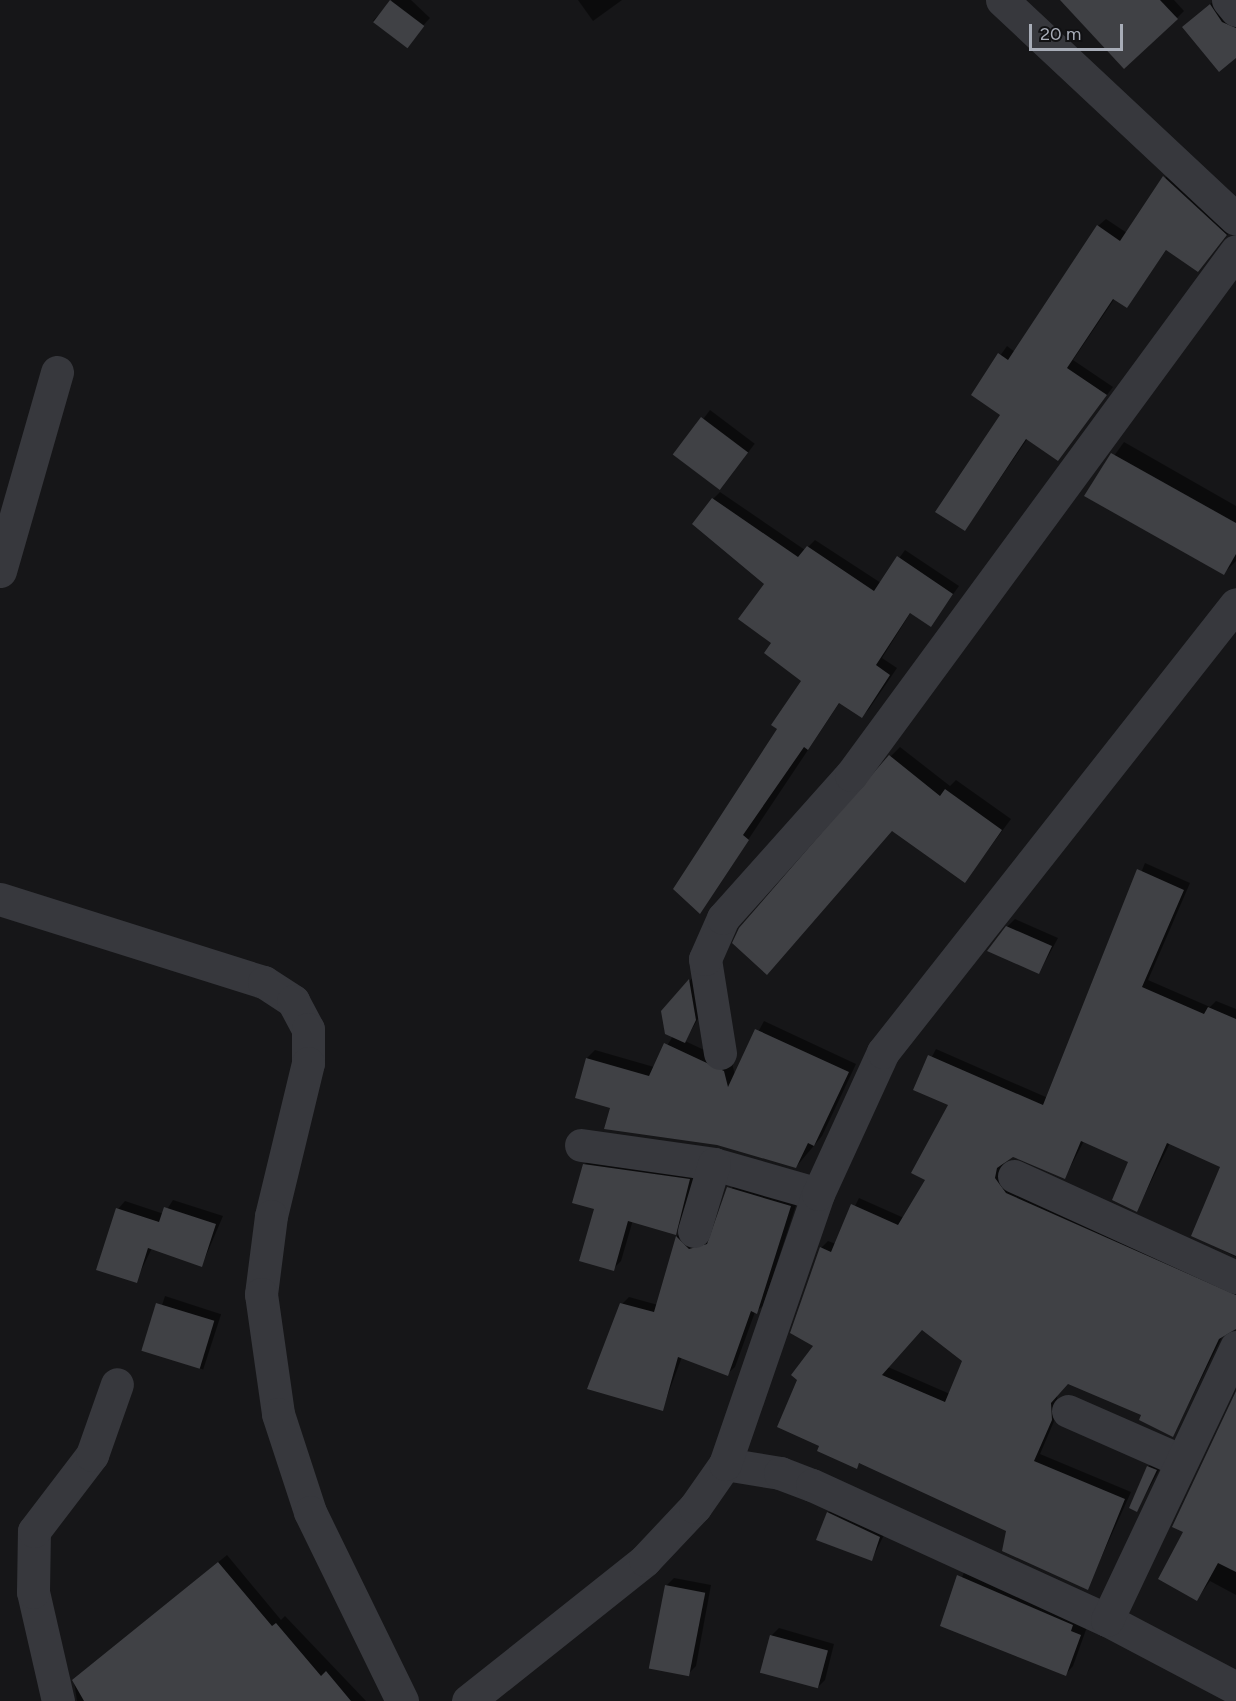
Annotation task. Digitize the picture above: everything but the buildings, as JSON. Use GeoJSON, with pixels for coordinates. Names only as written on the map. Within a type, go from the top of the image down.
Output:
{"type":"FeatureCollection","features":[{"type":"Feature","properties":{"kind":"street"},"geometry":{"type":"LineString","coordinates":[[1002,0],[1236,219]]}},
{"type":"Feature","properties":{"kind":"street"},"geometry":{"type":"LineString","coordinates":[[1228,0],[1236,10]]}},
{"type":"Feature","properties":{"kind":"street"},"geometry":{"type":"LineString","coordinates":[[720,1053],[705,959],[723,918],[851,775],[1236,250]]}},
{"type":"Feature","properties":{"kind":"street"},"geometry":{"type":"LineString","coordinates":[[0,571],[57,372]]}},
{"type":"Feature","properties":{"kind":"street"},"geometry":{"type":"LineString","coordinates":[[468,1701],[645,1560],[695,1507],[725,1464],[818,1194],[883,1052],[903,1023],[1236,604]]}},
{"type":"Feature","properties":{"kind":"street"},"geometry":{"type":"LineString","coordinates":[[0,899],[264,982],[292,1001],[308,1029],[308,1063],[271,1216],[263,1305],[278,1414],[310,1512],[402,1701]]}},
{"type":"Feature","properties":{"kind":"street"},"geometry":{"type":"LineString","coordinates":[[581,1144],[714,1164],[818,1194]]}},
{"type":"Feature","properties":{"kind":"street"},"geometry":{"type":"LineString","coordinates":[[694,1231],[714,1164]]}},
{"type":"Feature","properties":{"kind":"street"},"geometry":{"type":"LineString","coordinates":[[1014,1176],[1236,1277]]}},
{"type":"Feature","properties":{"kind":"street"},"geometry":{"type":"LineString","coordinates":[[1107,1620],[1236,1347]]}},
{"type":"Feature","properties":{"kind":"street"},"geometry":{"type":"LineString","coordinates":[[58,1701],[33,1592],[34,1531],[45,1511],[92,1455],[117,1384]]}},
{"type":"Feature","properties":{"kind":"street"},"geometry":{"type":"LineString","coordinates":[[1068,1411],[1182,1461]]}},
{"type":"Feature","properties":{"kind":"street"},"geometry":{"type":"LineString","coordinates":[[725,1464],[812,1485],[1107,1620],[1236,1688]]}}]}
